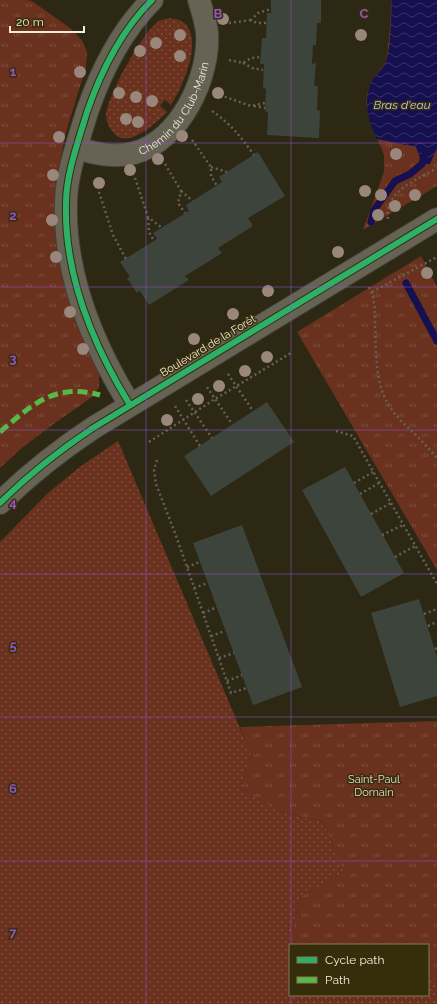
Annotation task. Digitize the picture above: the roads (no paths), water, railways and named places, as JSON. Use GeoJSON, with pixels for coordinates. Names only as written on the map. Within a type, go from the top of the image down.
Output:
{"type":"FeatureCollection","features":[{"type":"Feature","properties":{"kind":"street"},"geometry":{"type":"LineString","coordinates":[[130,405],[108,367],[93,335],[78,289],[72,265],[68,237],[66,203],[70,170],[90,105],[105,68],[118,44],[152,0]]}},
{"type":"Feature","properties":{"kind":"street","name":"Chemin du Club-Marin"},"geometry":{"type":"LineString","coordinates":[[77,148],[110,156],[135,153],[148,148],[177,123],[197,89],[204,69],[207,33],[204,15],[199,0]]}},
{"type":"Feature","properties":{"kind":"street","name":"Boulevard de la Forêt"},"geometry":{"type":"LineString","coordinates":[[0,504],[38,468],[67,446],[130,405],[437,219]]}},
{"type":"Feature","properties":{"kind":"water","name":"Bras d'eau"},"geometry":{"type":"Polygon","coordinates":[[[392,0],[437,0],[437,148],[430,164],[422,164],[416,147],[377,139],[369,117],[367,102],[370,86],[373,79],[385,64],[388,55],[392,0]]]}},
{"type":"Feature","properties":{"kind":"waterway"},"geometry":{"type":"LineString","coordinates":[[371,222],[374,210],[395,181],[410,174],[422,164],[424,156]]}},
{"type":"Feature","properties":{"kind":"waterway"},"geometry":{"type":"LineString","coordinates":[[406,283],[437,341]]}},
{"type":"Feature","properties":{"kind":"park label","name":"Saint-Paul Domain"},"geometry":{"type":"Point","coordinates":[374,785]}}]}
